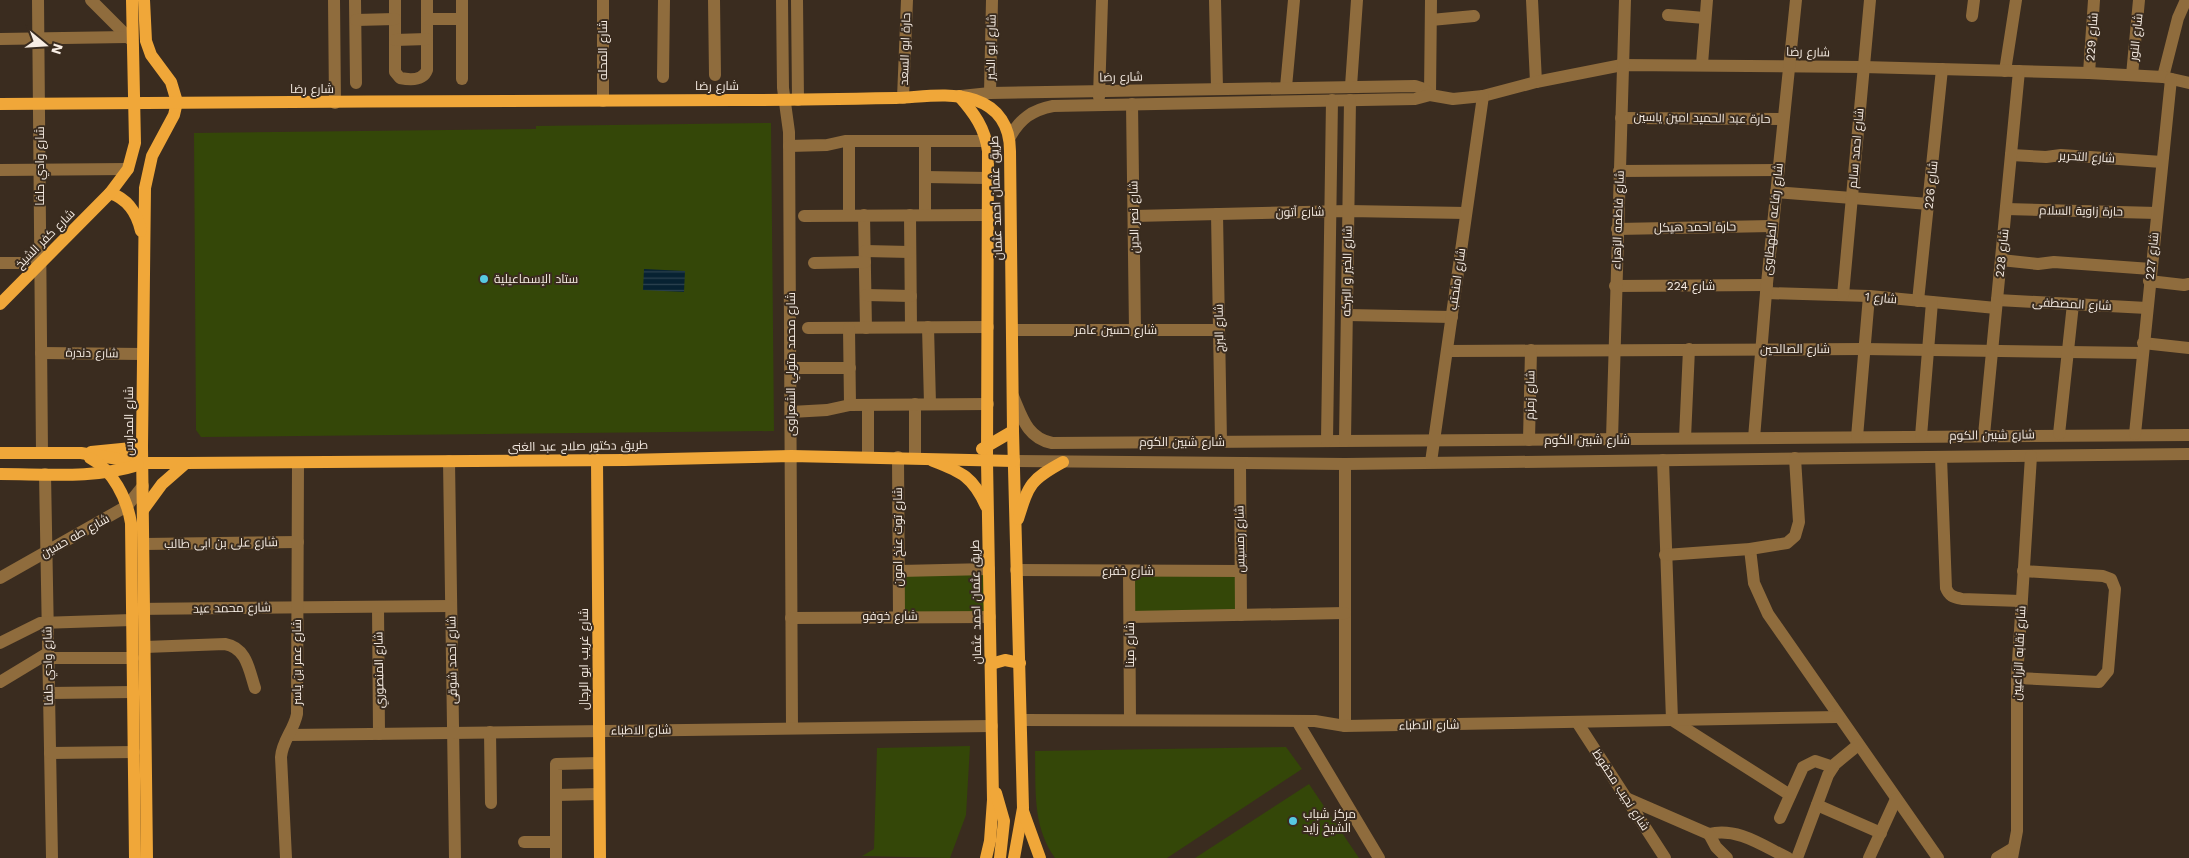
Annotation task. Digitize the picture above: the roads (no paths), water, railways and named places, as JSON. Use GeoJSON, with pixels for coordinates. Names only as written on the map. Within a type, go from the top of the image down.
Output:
{"type":"FeatureCollection","features":[{"type":"Feature","properties":{"kind":"main road"},"geometry":{"type":"LineString","coordinates":[[132,0],[130,39],[135,102],[134,152],[128,169],[110,193],[122,199],[133,209],[144,243]]}},
{"type":"Feature","properties":{"kind":"main road"},"geometry":{"type":"LineString","coordinates":[[144,0],[146,41],[151,54],[171,82],[177,102]]}},
{"type":"Feature","properties":{"kind":"main road","name":"شارع رضا"},"geometry":{"type":"LineString","coordinates":[[0,104],[798,100],[959,96]]}},
{"type":"Feature","properties":{"kind":"main road","name":"طريق عثمان احمد عثمان"},"geometry":{"type":"LineString","coordinates":[[959,96],[986,104],[1005,123],[1010,137],[1012,394],[1022,720],[1022,808],[1014,858]]}},
{"type":"Feature","properties":{"kind":"main road","name":"طريق عثمان احمد عثمان"},"geometry":{"type":"LineString","coordinates":[[959,96],[978,119],[986,137],[988,178],[988,511],[992,826],[986,858]]}},
{"type":"Feature","properties":{"kind":"main road","name":"شارع المدارس"},"geometry":{"type":"LineString","coordinates":[[135,858],[133,658],[144,544],[142,447],[146,177],[154,151],[174,115],[177,102]]}},
{"type":"Feature","properties":{"kind":"main road"},"geometry":{"type":"LineString","coordinates":[[986,137],[993,124],[1005,123]]}},
{"type":"Feature","properties":{"kind":"main road","name":"شارع كفر الشيخ"},"geometry":{"type":"LineString","coordinates":[[0,304],[110,193]]}},
{"type":"Feature","properties":{"kind":"main road"},"geometry":{"type":"LineString","coordinates":[[956,458],[988,446],[1013,431]]}},
{"type":"Feature","properties":{"kind":"main road"},"geometry":{"type":"LineString","coordinates":[[81,453],[142,447]]}},
{"type":"Feature","properties":{"kind":"main road","name":"طريق دكتور صلاح عبد الغنى"},"geometry":{"type":"LineString","coordinates":[[0,452],[81,453],[143,463],[186,464],[791,456],[956,458],[1014,461]]}},
{"type":"Feature","properties":{"kind":"main road","name":"شارع المدارس"},"geometry":{"type":"LineString","coordinates":[[81,453],[95,461],[108,472],[127,506],[130,524],[137,613],[145,647],[147,858]]}},
{"type":"Feature","properties":{"kind":"main road"},"geometry":{"type":"LineString","coordinates":[[919,458],[962,473],[979,490],[988,511]]}},
{"type":"Feature","properties":{"kind":"main road","name":"شارع غريب ابو الرجال"},"geometry":{"type":"LineString","coordinates":[[597,460],[600,858]]}},
{"type":"Feature","properties":{"kind":"main road"},"geometry":{"type":"LineString","coordinates":[[1015,528],[1032,483],[1039,475],[1063,462]]}},
{"type":"Feature","properties":{"kind":"main road","name":"طريق دكتور صلاح عبد الغنى"},"geometry":{"type":"LineString","coordinates":[[0,474],[108,472],[143,463]]}},
{"type":"Feature","properties":{"kind":"main road"},"geometry":{"type":"LineString","coordinates":[[143,510],[162,484],[186,464]]}},
{"type":"Feature","properties":{"kind":"main road"},"geometry":{"type":"LineString","coordinates":[[991,664],[1005,660],[1020,664]]}},
{"type":"Feature","properties":{"kind":"main road"},"geometry":{"type":"LineString","coordinates":[[992,784],[1003,815],[1000,858]]}},
{"type":"Feature","properties":{"kind":"main road"},"geometry":{"type":"LineString","coordinates":[[1022,808],[1040,858]]}},
{"type":"Feature","properties":{"kind":"street","name":"شارع وادي حلفا"},"geometry":{"type":"LineString","coordinates":[[38,0],[42,452]]}},
{"type":"Feature","properties":{"kind":"street"},"geometry":{"type":"LineString","coordinates":[[91,0],[130,39]]}},
{"type":"Feature","properties":{"kind":"street"},"geometry":{"type":"LineString","coordinates":[[334,0],[335,103]]}},
{"type":"Feature","properties":{"kind":"street"},"geometry":{"type":"LineString","coordinates":[[355,0],[356,83]]}},
{"type":"Feature","properties":{"kind":"street"},"geometry":{"type":"LineString","coordinates":[[395,0],[396,75],[403,79],[419,79],[426,73],[427,0]]}},
{"type":"Feature","properties":{"kind":"street"},"geometry":{"type":"LineString","coordinates":[[462,0],[462,79]]}},
{"type":"Feature","properties":{"kind":"street","name":"شارع المحله"},"geometry":{"type":"LineString","coordinates":[[603,0],[603,101]]}},
{"type":"Feature","properties":{"kind":"street"},"geometry":{"type":"LineString","coordinates":[[663,77],[664,0]]}},
{"type":"Feature","properties":{"kind":"street"},"geometry":{"type":"LineString","coordinates":[[714,0],[715,75]]}},
{"type":"Feature","properties":{"kind":"street","name":"شارع محمد متولي الشعراوى"},"geometry":{"type":"LineString","coordinates":[[782,0],[784,100],[789,125],[792,728]]}},
{"type":"Feature","properties":{"kind":"street"},"geometry":{"type":"LineString","coordinates":[[797,0],[798,100]]}},
{"type":"Feature","properties":{"kind":"street","name":"حارة ابو السعد"},"geometry":{"type":"LineString","coordinates":[[903,98],[908,0]]}},
{"type":"Feature","properties":{"kind":"street","name":"شارع ابو الخير"},"geometry":{"type":"LineString","coordinates":[[990,93],[992,0]]}},
{"type":"Feature","properties":{"kind":"street"},"geometry":{"type":"LineString","coordinates":[[1098,105],[1102,0]]}},
{"type":"Feature","properties":{"kind":"street"},"geometry":{"type":"LineString","coordinates":[[1215,0],[1217,88]]}},
{"type":"Feature","properties":{"kind":"street"},"geometry":{"type":"LineString","coordinates":[[1286,87],[1294,0]]}},
{"type":"Feature","properties":{"kind":"street"},"geometry":{"type":"LineString","coordinates":[[1350,86],[1357,0]]}},
{"type":"Feature","properties":{"kind":"street"},"geometry":{"type":"LineString","coordinates":[[1430,96],[1431,0]]}},
{"type":"Feature","properties":{"kind":"street"},"geometry":{"type":"LineString","coordinates":[[1532,0],[1536,82]]}},
{"type":"Feature","properties":{"kind":"street","name":"شارع فاطمه الزهراء"},"geometry":{"type":"LineString","coordinates":[[1612,439],[1613,350],[1625,0]]}},
{"type":"Feature","properties":{"kind":"street"},"geometry":{"type":"LineString","coordinates":[[1702,64],[1707,0]]}},
{"type":"Feature","properties":{"kind":"street","name":"شارع رفاعه الطهطاوى"},"geometry":{"type":"LineString","coordinates":[[1754,438],[1772,226],[1796,0]]}},
{"type":"Feature","properties":{"kind":"street","name":"شارع احمد سالم"},"geometry":{"type":"LineString","coordinates":[[1843,295],[1870,0]]}},
{"type":"Feature","properties":{"kind":"street"},"geometry":{"type":"LineString","coordinates":[[1972,16],[1974,0]]}},
{"type":"Feature","properties":{"kind":"street"},"geometry":{"type":"LineString","coordinates":[[2005,70],[2016,0]]}},
{"type":"Feature","properties":{"kind":"street","name":"شارع 229"},"geometry":{"type":"LineString","coordinates":[[2089,73],[2094,0]]}},
{"type":"Feature","properties":{"kind":"street","name":"شارع النور"},"geometry":{"type":"LineString","coordinates":[[2132,75],[2139,0]]}},
{"type":"Feature","properties":{"kind":"street","name":"شارع 227"},"geometry":{"type":"LineString","coordinates":[[2135,434],[2162,162],[2167,78],[2178,18],[2186,0]]}},
{"type":"Feature","properties":{"kind":"street"},"geometry":{"type":"LineString","coordinates":[[1668,15],[1705,18]]}},
{"type":"Feature","properties":{"kind":"street"},"geometry":{"type":"LineString","coordinates":[[1430,20],[1474,16]]}},
{"type":"Feature","properties":{"kind":"street"},"geometry":{"type":"LineString","coordinates":[[356,20],[395,19]]}},
{"type":"Feature","properties":{"kind":"street"},"geometry":{"type":"LineString","coordinates":[[427,19],[462,19]]}},
{"type":"Feature","properties":{"kind":"street"},"geometry":{"type":"LineString","coordinates":[[0,39],[130,39]]}},
{"type":"Feature","properties":{"kind":"street"},"geometry":{"type":"LineString","coordinates":[[395,40],[427,39]]}},
{"type":"Feature","properties":{"kind":"street","name":"شارع رضا"},"geometry":{"type":"LineString","coordinates":[[1010,137],[1016,126],[1026,116],[1039,109],[1053,106],[1418,99],[1430,96],[1453,99],[1483,96],[1536,82],[1622,65],[1702,64],[2005,70],[2132,75],[2167,78],[2189,83]]}},
{"type":"Feature","properties":{"kind":"street","name":"شارع 226"},"geometry":{"type":"LineString","coordinates":[[1918,301],[1942,69]]}},
{"type":"Feature","properties":{"kind":"street","name":"شارع 228"},"geometry":{"type":"LineString","coordinates":[[1984,435],[2019,71]]}},
{"type":"Feature","properties":{"kind":"street","name":"شارع رضا"},"geometry":{"type":"LineString","coordinates":[[959,96],[990,93],[1350,86],[1418,86],[1430,96]]}},
{"type":"Feature","properties":{"kind":"street","name":"شارع امنحتب"},"geometry":{"type":"LineString","coordinates":[[1431,462],[1483,96]]}},
{"type":"Feature","properties":{"kind":"street","name":"شارع الخير و البركه"},"geometry":{"type":"LineString","coordinates":[[1327,441],[1332,100]]}},
{"type":"Feature","properties":{"kind":"street","name":"شارع الخير و البركه"},"geometry":{"type":"LineString","coordinates":[[1345,441],[1350,100]]}},
{"type":"Feature","properties":{"kind":"street","name":"شارع نصر الدين"},"geometry":{"type":"LineString","coordinates":[[1132,104],[1135,331]]}},
{"type":"Feature","properties":{"kind":"street","name":"حارة عبد الحميد امين ياسين"},"geometry":{"type":"LineString","coordinates":[[1621,118],[1784,119]]}},
{"type":"Feature","properties":{"kind":"street"},"geometry":{"type":"LineString","coordinates":[[789,146],[827,145],[849,141],[925,141],[986,137]]}},
{"type":"Feature","properties":{"kind":"street"},"geometry":{"type":"LineString","coordinates":[[849,141],[849,216]]}},
{"type":"Feature","properties":{"kind":"street"},"geometry":{"type":"LineString","coordinates":[[925,141],[925,215]]}},
{"type":"Feature","properties":{"kind":"street","name":"شارع التحرير"},"geometry":{"type":"LineString","coordinates":[[2011,155],[2046,157],[2060,155],[2162,162]]}},
{"type":"Feature","properties":{"kind":"street"},"geometry":{"type":"LineString","coordinates":[[0,170],[128,169]]}},
{"type":"Feature","properties":{"kind":"street"},"geometry":{"type":"LineString","coordinates":[[1619,171],[1778,170]]}},
{"type":"Feature","properties":{"kind":"street"},"geometry":{"type":"LineString","coordinates":[[925,177],[988,178]]}},
{"type":"Feature","properties":{"kind":"street"},"geometry":{"type":"LineString","coordinates":[[1776,192],[1929,204]]}},
{"type":"Feature","properties":{"kind":"street","name":"حارة زاوية السلام"},"geometry":{"type":"LineString","coordinates":[[2006,208],[2157,213]]}},
{"type":"Feature","properties":{"kind":"street","name":"شارع آتون"},"geometry":{"type":"LineString","coordinates":[[1134,216],[1348,211],[1466,213]]}},
{"type":"Feature","properties":{"kind":"street","name":"شارع البرج"},"geometry":{"type":"LineString","coordinates":[[1217,214],[1221,442]]}},
{"type":"Feature","properties":{"kind":"street"},"geometry":{"type":"LineString","coordinates":[[864,215],[866,328]]}},
{"type":"Feature","properties":{"kind":"street"},"geometry":{"type":"LineString","coordinates":[[910,215],[911,328]]}},
{"type":"Feature","properties":{"kind":"street"},"geometry":{"type":"LineString","coordinates":[[804,216],[988,215]]}},
{"type":"Feature","properties":{"kind":"street","name":"حارة احمد هيكل"},"geometry":{"type":"LineString","coordinates":[[1617,229],[1772,226]]}},
{"type":"Feature","properties":{"kind":"street"},"geometry":{"type":"LineString","coordinates":[[814,263],[910,252]]}},
{"type":"Feature","properties":{"kind":"street"},"geometry":{"type":"LineString","coordinates":[[2001,260],[2038,264],[2054,262],[2150,275],[2184,285],[2189,284]]}},
{"type":"Feature","properties":{"kind":"street"},"geometry":{"type":"LineString","coordinates":[[0,263],[40,263]]}},
{"type":"Feature","properties":{"kind":"street","name":"شارع 224"},"geometry":{"type":"LineString","coordinates":[[1615,286],[1766,289]]}},
{"type":"Feature","properties":{"kind":"street","name":"شارع 1"},"geometry":{"type":"LineString","coordinates":[[1766,289],[1932,302],[1997,304]]}},
{"type":"Feature","properties":{"kind":"street"},"geometry":{"type":"LineString","coordinates":[[866,295],[911,296]]}},
{"type":"Feature","properties":{"kind":"street"},"geometry":{"type":"LineString","coordinates":[[1857,436],[1869,296]]}},
{"type":"Feature","properties":{"kind":"street"},"geometry":{"type":"LineString","coordinates":[[1921,436],[1932,302]]}},
{"type":"Feature","properties":{"kind":"street","name":"شارع المصطفى"},"geometry":{"type":"LineString","coordinates":[[1997,304],[2073,304],[2147,308]]}},
{"type":"Feature","properties":{"kind":"street"},"geometry":{"type":"LineString","coordinates":[[2059,434],[2073,304]]}},
{"type":"Feature","properties":{"kind":"street"},"geometry":{"type":"LineString","coordinates":[[1347,315],[1452,317]]}},
{"type":"Feature","properties":{"kind":"street"},"geometry":{"type":"LineString","coordinates":[[928,327],[930,404]]}},
{"type":"Feature","properties":{"kind":"street"},"geometry":{"type":"LineString","coordinates":[[808,328],[988,327]]}},
{"type":"Feature","properties":{"kind":"street"},"geometry":{"type":"LineString","coordinates":[[849,328],[850,405]]}},
{"type":"Feature","properties":{"kind":"street","name":"شارع حسين عامر"},"geometry":{"type":"LineString","coordinates":[[1012,330],[1219,330]]}},
{"type":"Feature","properties":{"kind":"street","name":"شارع الصالحين"},"geometry":{"type":"LineString","coordinates":[[1448,351],[1689,349],[2068,350],[2189,348]]}},
{"type":"Feature","properties":{"kind":"street"},"geometry":{"type":"LineString","coordinates":[[1685,438],[1689,349]]}},
{"type":"Feature","properties":{"kind":"street","name":"شارع زمزم"},"geometry":{"type":"LineString","coordinates":[[1529,440],[1531,350]]}},
{"type":"Feature","properties":{"kind":"street","name":"شارع دندرة"},"geometry":{"type":"LineString","coordinates":[[41,353],[143,354]]}},
{"type":"Feature","properties":{"kind":"street"},"geometry":{"type":"LineString","coordinates":[[791,368],[850,368]]}},
{"type":"Feature","properties":{"kind":"street","name":"شارع شبين الكوم"},"geometry":{"type":"LineString","coordinates":[[1012,394],[1028,430],[1043,441],[1052,443],[2059,434],[2189,435]]}},
{"type":"Feature","properties":{"kind":"street"},"geometry":{"type":"LineString","coordinates":[[914,404],[919,458]]}},
{"type":"Feature","properties":{"kind":"street"},"geometry":{"type":"LineString","coordinates":[[791,412],[830,410],[850,405],[988,404]]}},
{"type":"Feature","properties":{"kind":"street"},"geometry":{"type":"LineString","coordinates":[[868,405],[868,457]]}},
{"type":"Feature","properties":{"kind":"street","name":"شارع شبين الكوم"},"geometry":{"type":"LineString","coordinates":[[1014,461],[1345,464],[2189,454]]}},
{"type":"Feature","properties":{"kind":"street","name":"شارع نقابه الزراعيين"},"geometry":{"type":"LineString","coordinates":[[2012,854],[2017,831],[2017,678],[2031,456]]}},
{"type":"Feature","properties":{"kind":"street"},"geometry":{"type":"LineString","coordinates":[[1941,457],[1946,588],[1948,594],[1953,598],[1962,599],[2021,601]]}},
{"type":"Feature","properties":{"kind":"street","name":"شارع توت عنخ امون"},"geometry":{"type":"LineString","coordinates":[[898,458],[899,616]]}},
{"type":"Feature","properties":{"kind":"street"},"geometry":{"type":"LineString","coordinates":[[1665,555],[1750,549],[1787,543],[1795,536],[1799,522],[1795,458]]}},
{"type":"Feature","properties":{"kind":"street"},"geometry":{"type":"LineString","coordinates":[[1662,460],[1672,720],[1790,795]]}},
{"type":"Feature","properties":{"kind":"street","name":"شارع احمد شوقى"},"geometry":{"type":"LineString","coordinates":[[450,461],[455,858]]}},
{"type":"Feature","properties":{"kind":"street","name":"شارع عمر بن ياسر"},"geometry":{"type":"LineString","coordinates":[[286,858],[281,757],[283,745],[290,735],[297,714],[298,463]]}},
{"type":"Feature","properties":{"kind":"street","name":"شارع رمسيس"},"geometry":{"type":"LineString","coordinates":[[1240,464],[1241,615]]}},
{"type":"Feature","properties":{"kind":"street"},"geometry":{"type":"LineString","coordinates":[[1345,464],[1345,726]]}},
{"type":"Feature","properties":{"kind":"street","name":"شارع وادي حلفا"},"geometry":{"type":"LineString","coordinates":[[45,474],[52,858]]}},
{"type":"Feature","properties":{"kind":"street","name":"شارع طه حسين"},"geometry":{"type":"LineString","coordinates":[[0,578],[127,506],[143,486]]}},
{"type":"Feature","properties":{"kind":"street","name":"شارع على بن ابى طالب"},"geometry":{"type":"LineString","coordinates":[[144,544],[298,542]]}},
{"type":"Feature","properties":{"kind":"street"},"geometry":{"type":"LineString","coordinates":[[1750,549],[1754,583],[1762,604],[1858,746],[1938,858]]}},
{"type":"Feature","properties":{"kind":"street"},"geometry":{"type":"LineString","coordinates":[[899,571],[989,569]]}},
{"type":"Feature","properties":{"kind":"street","name":"شارع خفرع"},"geometry":{"type":"LineString","coordinates":[[1016,570],[1241,571]]}},
{"type":"Feature","properties":{"kind":"street","name":"شارع مينا"},"geometry":{"type":"LineString","coordinates":[[1130,571],[1130,720]]}},
{"type":"Feature","properties":{"kind":"street"},"geometry":{"type":"LineString","coordinates":[[2017,678],[2099,682],[2102,680],[2108,671],[2116,589],[2111,580],[2102,576],[2023,571]]}},
{"type":"Feature","properties":{"kind":"street","name":"شارع محمد عيد"},"geometry":{"type":"LineString","coordinates":[[0,643],[33,625],[137,613],[452,606]]}},
{"type":"Feature","properties":{"kind":"street","name":"شارع المنصوري"},"geometry":{"type":"LineString","coordinates":[[378,607],[379,734]]}},
{"type":"Feature","properties":{"kind":"street"},"geometry":{"type":"LineString","coordinates":[[1130,617],[1345,613]]}},
{"type":"Feature","properties":{"kind":"street","name":"شارع خوفو"},"geometry":{"type":"LineString","coordinates":[[791,618],[990,617]]}},
{"type":"Feature","properties":{"kind":"street"},"geometry":{"type":"LineString","coordinates":[[145,647],[225,644],[235,647],[245,657],[255,688]]}},
{"type":"Feature","properties":{"kind":"street"},"geometry":{"type":"LineString","coordinates":[[0,682],[48,656],[133,658]]}},
{"type":"Feature","properties":{"kind":"street"},"geometry":{"type":"LineString","coordinates":[[49,693],[133,692]]}},
{"type":"Feature","properties":{"kind":"street","name":"شارع الاطباء"},"geometry":{"type":"LineString","coordinates":[[1022,720],[1315,721],[1345,726],[1838,716]]}},
{"type":"Feature","properties":{"kind":"street"},"geometry":{"type":"LineString","coordinates":[[1297,721],[1379,858]]}},
{"type":"Feature","properties":{"kind":"street","name":"شارع نجيب محفوظ"},"geometry":{"type":"LineString","coordinates":[[1577,722],[1665,858]]}},
{"type":"Feature","properties":{"kind":"street","name":"شارع الاطباء"},"geometry":{"type":"LineString","coordinates":[[290,735],[992,726]]}},
{"type":"Feature","properties":{"kind":"street"},"geometry":{"type":"LineString","coordinates":[[490,732],[491,802]]}},
{"type":"Feature","properties":{"kind":"street"},"geometry":{"type":"LineString","coordinates":[[1797,858],[1833,767],[1858,746]]}},
{"type":"Feature","properties":{"kind":"street"},"geometry":{"type":"LineString","coordinates":[[50,753],[134,752]]}},
{"type":"Feature","properties":{"kind":"street"},"geometry":{"type":"LineString","coordinates":[[1780,818],[1801,770],[1807,764],[1818,762],[1833,767]]}},
{"type":"Feature","properties":{"kind":"street"},"geometry":{"type":"LineString","coordinates":[[556,858],[556,764],[599,763]]}},
{"type":"Feature","properties":{"kind":"street"},"geometry":{"type":"LineString","coordinates":[[556,795],[599,794]]}},
{"type":"Feature","properties":{"kind":"street"},"geometry":{"type":"LineString","coordinates":[[1626,798],[1709,834],[1724,831],[1738,834],[1788,858]]}},
{"type":"Feature","properties":{"kind":"street"},"geometry":{"type":"LineString","coordinates":[[1869,858],[1896,799]]}},
{"type":"Feature","properties":{"kind":"street"},"geometry":{"type":"LineString","coordinates":[[1817,805],[1881,833]]}},
{"type":"Feature","properties":{"kind":"street"},"geometry":{"type":"LineString","coordinates":[[1709,834],[1716,847],[1727,858]]}},
{"type":"Feature","properties":{"kind":"street"},"geometry":{"type":"LineString","coordinates":[[524,842],[556,842]]}},
{"type":"Feature","properties":{"kind":"street"},"geometry":{"type":"LineString","coordinates":[[1997,858],[2012,854]]}},
{"type":"Feature","properties":{"kind":"water"},"geometry":{"type":"Polygon","coordinates":[[[644,269],[685,271],[684,292],[643,290],[644,269]]]}},
{"type":"Feature","properties":{"kind":"place","name":"ستاد الإسماعيلية"},"geometry":{"type":"Point","coordinates":[484,279]}},
{"type":"Feature","properties":{"kind":"place","name":"مركز شباب الشيخ زايد"},"geometry":{"type":"Point","coordinates":[1293,821]}}]}
